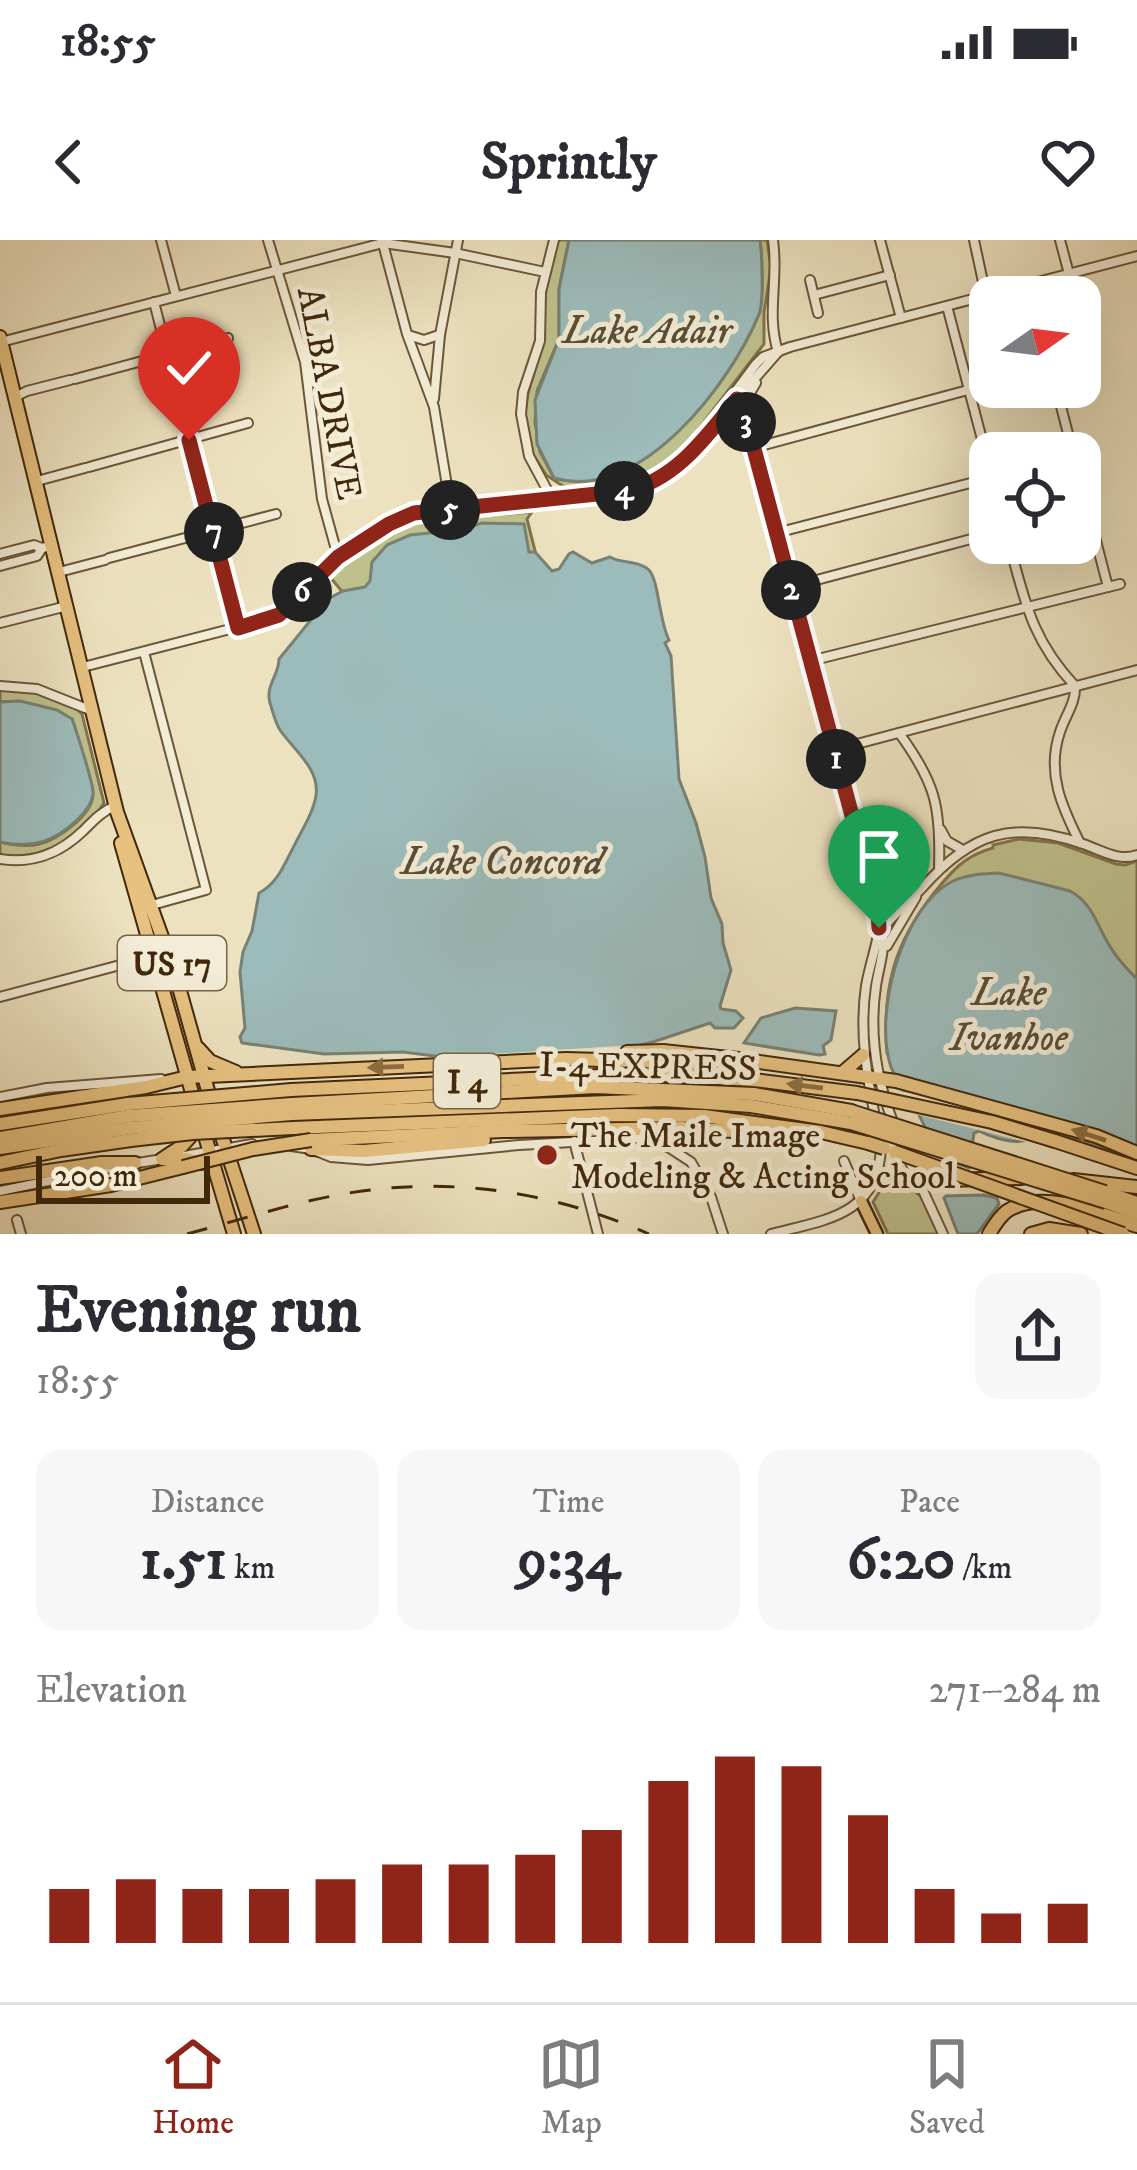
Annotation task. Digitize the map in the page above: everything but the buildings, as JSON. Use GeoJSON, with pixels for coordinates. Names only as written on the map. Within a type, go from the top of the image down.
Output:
{"type":"FeatureCollection","features":[{"type":"Feature","properties":{"kind":"highway","name":"US 17"},"geometry":{"type":"LineString","coordinates":[[1,340],[122,847],[234,1234]]}},
{"type":"Feature","properties":{"kind":"highway","name":"US 17"},"geometry":{"type":"LineString","coordinates":[[116,809],[176,973],[203,1076],[254,1234]]}},
{"type":"Feature","properties":{"kind":"highway"},"geometry":{"type":"LineString","coordinates":[[193,1038],[210,1061],[243,1074]]}},
{"type":"Feature","properties":{"kind":"highway"},"geometry":{"type":"LineString","coordinates":[[566,1059],[661,1052],[873,1078],[1096,1136],[1137,1153]]}},
{"type":"Feature","properties":{"kind":"highway"},"geometry":{"type":"LineString","coordinates":[[841,1073],[863,1055]]}},
{"type":"Feature","properties":{"kind":"highway"},"geometry":{"type":"LineString","coordinates":[[0,1109],[187,1077],[566,1059],[674,1062],[742,1073],[754,1080]]}},
{"type":"Feature","properties":{"kind":"highway"},"geometry":{"type":"LineString","coordinates":[[162,1159],[202,1125],[220,1098],[261,1073]]}},
{"type":"Feature","properties":{"kind":"highway","name":"I 4"},"geometry":{"type":"LineString","coordinates":[[0,1124],[129,1122],[292,1109],[578,1075],[642,1074],[754,1080],[856,1093],[992,1122],[1137,1168]]}},
{"type":"Feature","properties":{"kind":"highway","name":"I-4 EXPRESS"},"geometry":{"type":"LineString","coordinates":[[292,1109],[595,1087],[754,1094],[851,1117],[1137,1203]]}},
{"type":"Feature","properties":{"kind":"highway"},"geometry":{"type":"LineString","coordinates":[[210,1151],[213,1109]]}},
{"type":"Feature","properties":{"kind":"highway","name":"I 4"},"geometry":{"type":"LineString","coordinates":[[0,1163],[61,1150],[129,1122],[193,1133],[292,1109],[704,1116],[821,1132],[868,1146]]}},
{"type":"Feature","properties":{"kind":"highway"},"geometry":{"type":"LineString","coordinates":[[0,1138],[129,1122]]}},
{"type":"Feature","properties":{"kind":"highway"},"geometry":{"type":"LineString","coordinates":[[0,1148],[129,1122]]}},
{"type":"Feature","properties":{"kind":"highway"},"geometry":{"type":"LineString","coordinates":[[0,1202],[112,1185],[253,1149],[728,1129],[884,1148],[1123,1234]]}},
{"type":"Feature","properties":{"kind":"highway"},"geometry":{"type":"LineString","coordinates":[[162,1159],[202,1164],[222,1193]]}},
{"type":"Feature","properties":{"kind":"highway"},"geometry":{"type":"LineString","coordinates":[[0,1178],[102,1163],[135,1163]]}},
{"type":"Feature","properties":{"kind":"highway"},"geometry":{"type":"LineString","coordinates":[[914,1175],[947,1180],[1096,1180],[1137,1187]]}},
{"type":"Feature","properties":{"kind":"highway","name":"I-4 EXPRESS"},"geometry":{"type":"LineString","coordinates":[[1105,1197],[1137,1214]]}},
{"type":"Feature","properties":{"kind":"highway"},"geometry":{"type":"LineString","coordinates":[[989,1234],[1006,1212],[1052,1202],[1087,1208],[1137,1226]]}},
{"type":"Feature","properties":{"kind":"highway"},"geometry":{"type":"LineString","coordinates":[[1031,1234],[1049,1229],[1081,1234]]}},
{"type":"Feature","properties":{"kind":"main road"},"geometry":{"type":"LineString","coordinates":[[861,1201],[877,1234]]}},
{"type":"Feature","properties":{"kind":"street"},"geometry":{"type":"LineString","coordinates":[[161,240],[176,296]]}},
{"type":"Feature","properties":{"kind":"street","name":"ALBA DRIVE"},"geometry":{"type":"LineString","coordinates":[[268,240],[304,362],[322,500],[338,557]]}},
{"type":"Feature","properties":{"kind":"street"},"geometry":{"type":"LineString","coordinates":[[434,406],[440,335],[458,240]]}},
{"type":"Feature","properties":{"kind":"street"},"geometry":{"type":"LineString","coordinates":[[551,497],[529,456],[521,414],[523,392],[541,341],[541,292],[554,240]]}},
{"type":"Feature","properties":{"kind":"street"},"geometry":{"type":"LineString","coordinates":[[773,240],[776,270],[771,323],[778,352]]}},
{"type":"Feature","properties":{"kind":"street"},"geometry":{"type":"LineString","coordinates":[[880,240],[901,318]]}},
{"type":"Feature","properties":{"kind":"street"},"geometry":{"type":"LineString","coordinates":[[974,240],[982,276]]}},
{"type":"Feature","properties":{"kind":"street"},"geometry":{"type":"LineString","coordinates":[[1060,240],[1070,274]]}},
{"type":"Feature","properties":{"kind":"street"},"geometry":{"type":"LineString","coordinates":[[382,242],[407,334],[434,406],[451,510]]}},
{"type":"Feature","properties":{"kind":"street"},"geometry":{"type":"LineString","coordinates":[[1,340],[382,242],[545,272]]}},
{"type":"Feature","properties":{"kind":"street"},"geometry":{"type":"LineString","coordinates":[[1062,276],[1137,256]]}},
{"type":"Feature","properties":{"kind":"street"},"geometry":{"type":"LineString","coordinates":[[814,295],[890,275]]}},
{"type":"Feature","properties":{"kind":"street"},"geometry":{"type":"LineString","coordinates":[[810,280],[818,313]]}},
{"type":"Feature","properties":{"kind":"street"},"geometry":{"type":"LineString","coordinates":[[82,668],[279,615],[338,557],[418,512],[626,491],[651,484],[679,465],[764,357],[797,344],[969,300]]}},
{"type":"Feature","properties":{"kind":"street"},"geometry":{"type":"LineString","coordinates":[[154,302],[238,628]]}},
{"type":"Feature","properties":{"kind":"street"},"geometry":{"type":"LineString","coordinates":[[753,448],[969,390],[947,306]]}},
{"type":"Feature","properties":{"kind":"street"},"geometry":{"type":"LineString","coordinates":[[407,334],[424,340],[440,335]]}},
{"type":"Feature","properties":{"kind":"street"},"geometry":{"type":"LineString","coordinates":[[15,397],[228,338]]}},
{"type":"Feature","properties":{"kind":"street"},"geometry":{"type":"LineString","coordinates":[[734,396],[778,352]]}},
{"type":"Feature","properties":{"kind":"street"},"geometry":{"type":"LineString","coordinates":[[761,370],[750,393],[748,427],[880,928],[883,959]]}},
{"type":"Feature","properties":{"kind":"street"},"geometry":{"type":"LineString","coordinates":[[734,396],[748,427]]}},
{"type":"Feature","properties":{"kind":"street"},"geometry":{"type":"LineString","coordinates":[[37,481],[248,423]]}},
{"type":"Feature","properties":{"kind":"street"},"geometry":{"type":"LineString","coordinates":[[776,533],[969,480]]}},
{"type":"Feature","properties":{"kind":"street"},"geometry":{"type":"LineString","coordinates":[[59,572],[276,514]]}},
{"type":"Feature","properties":{"kind":"street"},"geometry":{"type":"LineString","coordinates":[[790,586],[969,539]]}},
{"type":"Feature","properties":{"kind":"street"},"geometry":{"type":"LineString","coordinates":[[0,554],[34,545],[47,547]]}},
{"type":"Feature","properties":{"kind":"street"},"geometry":{"type":"LineString","coordinates":[[0,566],[37,556],[47,547]]}},
{"type":"Feature","properties":{"kind":"street"},"geometry":{"type":"LineString","coordinates":[[1101,560],[1108,587]]}},
{"type":"Feature","properties":{"kind":"street"},"geometry":{"type":"LineString","coordinates":[[1015,564],[1043,646],[1075,686],[1074,701],[1056,743],[1054,770],[1061,804],[1080,843]]}},
{"type":"Feature","properties":{"kind":"street"},"geometry":{"type":"LineString","coordinates":[[810,662],[1120,584]]}},
{"type":"Feature","properties":{"kind":"street"},"geometry":{"type":"LineString","coordinates":[[0,623],[67,606]]}},
{"type":"Feature","properties":{"kind":"street"},"geometry":{"type":"LineString","coordinates":[[144,652],[206,890],[152,905]]}},
{"type":"Feature","properties":{"kind":"street"},"geometry":{"type":"LineString","coordinates":[[834,750],[1137,670]]}},
{"type":"Feature","properties":{"kind":"street"},"geometry":{"type":"LineString","coordinates":[[0,686],[37,688],[91,711]]}},
{"type":"Feature","properties":{"kind":"street"},"geometry":{"type":"LineString","coordinates":[[899,733],[936,800],[939,868]]}},
{"type":"Feature","properties":{"kind":"street"},"geometry":{"type":"LineString","coordinates":[[0,859],[25,861],[49,855],[71,842],[106,809],[116,809]]}},
{"type":"Feature","properties":{"kind":"street"},"geometry":{"type":"LineString","coordinates":[[940,829],[947,841],[961,849]]}},
{"type":"Feature","properties":{"kind":"street"},"geometry":{"type":"LineString","coordinates":[[943,1234],[863,1055],[866,992],[880,928],[939,868],[982,839],[1047,833],[1122,858],[1137,855]]}},
{"type":"Feature","properties":{"kind":"street"},"geometry":{"type":"LineString","coordinates":[[771,1234],[843,1214],[861,1201],[874,1179],[881,1147],[871,1099],[873,1017],[893,930],[908,914],[919,891]]}},
{"type":"Feature","properties":{"kind":"street"},"geometry":{"type":"LineString","coordinates":[[0,997],[154,956]]}},
{"type":"Feature","properties":{"kind":"street"},"geometry":{"type":"LineString","coordinates":[[0,1097],[47,1088],[187,1077]]}},
{"type":"Feature","properties":{"kind":"street"},"geometry":{"type":"LineString","coordinates":[[574,1136],[598,1234]]}},
{"type":"Feature","properties":{"kind":"street"},"geometry":{"type":"LineString","coordinates":[[0,1191],[227,1148],[311,1145],[331,1157],[368,1160],[574,1136],[632,1138],[668,1147],[691,1162],[711,1197],[722,1234]]}},
{"type":"Feature","properties":{"kind":"street"},"geometry":{"type":"LineString","coordinates":[[844,1161],[861,1201]]}},
{"type":"Feature","properties":{"kind":"street"},"geometry":{"type":"LineString","coordinates":[[852,1181],[894,1171],[914,1175]]}},
{"type":"Feature","properties":{"kind":"street"},"geometry":{"type":"LineString","coordinates":[[17,1220],[21,1234]]}},
{"type":"Feature","properties":{"kind":"green space"},"geometry":{"type":"Polygon","coordinates":[[[558,240],[569,240],[559,289],[559,339],[537,391],[535,422],[540,452],[554,478],[586,481],[618,472],[649,455],[678,431],[728,372],[759,314],[760,240],[767,240],[771,268],[764,344],[680,453],[640,479],[563,486],[546,475],[533,454],[525,413],[544,340],[545,295],[558,240]]]}},
{"type":"Feature","properties":{"kind":"green space"},"geometry":{"type":"Polygon","coordinates":[[[532,512],[527,519],[545,590],[349,600],[330,577],[372,544],[420,521],[532,512]]]}},
{"type":"Feature","properties":{"kind":"green space"},"geometry":{"type":"Polygon","coordinates":[[[0,688],[30,689],[71,704],[82,714],[104,803],[72,837],[31,855],[0,855],[0,842],[29,845],[55,837],[87,810],[93,789],[72,719],[20,701],[0,702],[0,688]]]}},
{"type":"Feature","properties":{"kind":"green space","name":"Lake Ivanhoe"},"geometry":{"type":"Polygon","coordinates":[[[1019,839],[1058,843],[1116,864],[1137,861],[1137,1131],[887,1053],[889,987],[900,949],[920,912],[967,860],[993,845],[1019,839]]]}},
{"type":"Feature","properties":{"kind":"green space"},"geometry":{"type":"Polygon","coordinates":[[[892,1179],[907,1182],[921,1196],[939,1234],[888,1234],[873,1202],[892,1179]]]}},
{"type":"Feature","properties":{"kind":"water","name":"Lake Adair"},"geometry":{"type":"Polygon","coordinates":[[[569,240],[760,240],[761,247],[759,314],[727,373],[678,432],[649,456],[619,473],[587,481],[554,478],[537,444],[535,400],[559,339],[559,289],[569,240]]]}},
{"type":"Feature","properties":{"kind":"water","name":"Lake Concord"},"geometry":{"type":"Polygon","coordinates":[[[482,523],[524,524],[529,552],[535,552],[552,571],[573,552],[592,563],[610,557],[640,565],[652,575],[669,640],[665,643],[671,656],[679,779],[696,823],[731,970],[720,1006],[743,1018],[734,1028],[715,1028],[710,1023],[585,1059],[324,1054],[242,1043],[240,972],[259,893],[283,867],[316,795],[310,768],[280,730],[270,703],[279,659],[328,599],[365,587],[372,562],[387,545],[410,535],[482,523]]]}},
{"type":"Feature","properties":{"kind":"water"},"geometry":{"type":"Polygon","coordinates":[[[20,701],[72,719],[93,794],[84,813],[61,833],[22,845],[0,842],[0,702],[20,701]]]}},
{"type":"Feature","properties":{"kind":"water","name":"Lake Ivanhoe"},"geometry":{"type":"Polygon","coordinates":[[[999,873],[1078,896],[1137,979],[1137,1160],[1054,1131],[1017,1141],[979,1131],[974,1133],[969,1168],[940,1157],[893,1072],[886,1020],[889,992],[906,937],[919,913],[953,881],[999,873]]]}},
{"type":"Feature","properties":{"kind":"water"},"geometry":{"type":"Polygon","coordinates":[[[795,1008],[836,1011],[831,1040],[823,1046],[825,1054],[744,1043],[761,1018],[795,1008]]]}},
{"type":"Feature","properties":{"kind":"water"},"geometry":{"type":"Polygon","coordinates":[[[944,1198],[997,1198],[999,1204],[977,1234],[958,1234],[944,1198]]]}},
{"type":"Feature","properties":{"kind":"pier"},"geometry":{"type":"Polygon","coordinates":[[[659,1046],[619,1056],[445,1063],[444,1057],[659,1046]]]}},
{"type":"Feature","properties":{"kind":"pier"},"geometry":{"type":"Polygon","coordinates":[[[896,1074],[1052,1118],[1107,1145],[1053,1130],[1055,1138],[1030,1143],[911,1113],[894,1090],[952,1101],[899,1087],[896,1074]]]}},
{"type":"Feature","properties":{"kind":"railway"},"geometry":{"type":"LineString","coordinates":[[187,1234],[328,1197],[426,1186],[539,1198],[649,1234]]}},
{"type":"Feature","properties":{"kind":"place","name":"The Maile Image Modeling & Acting School"},"geometry":{"type":"Point","coordinates":[547,1155]}},
{"type":"Feature","properties":{"kind":"route"},"geometry":{"type":"LineString","coordinates":[[189,440],[238,628],[279,615],[338,557],[414,513],[626,491],[651,484],[679,465],[737,399],[879,928]]}}]}
